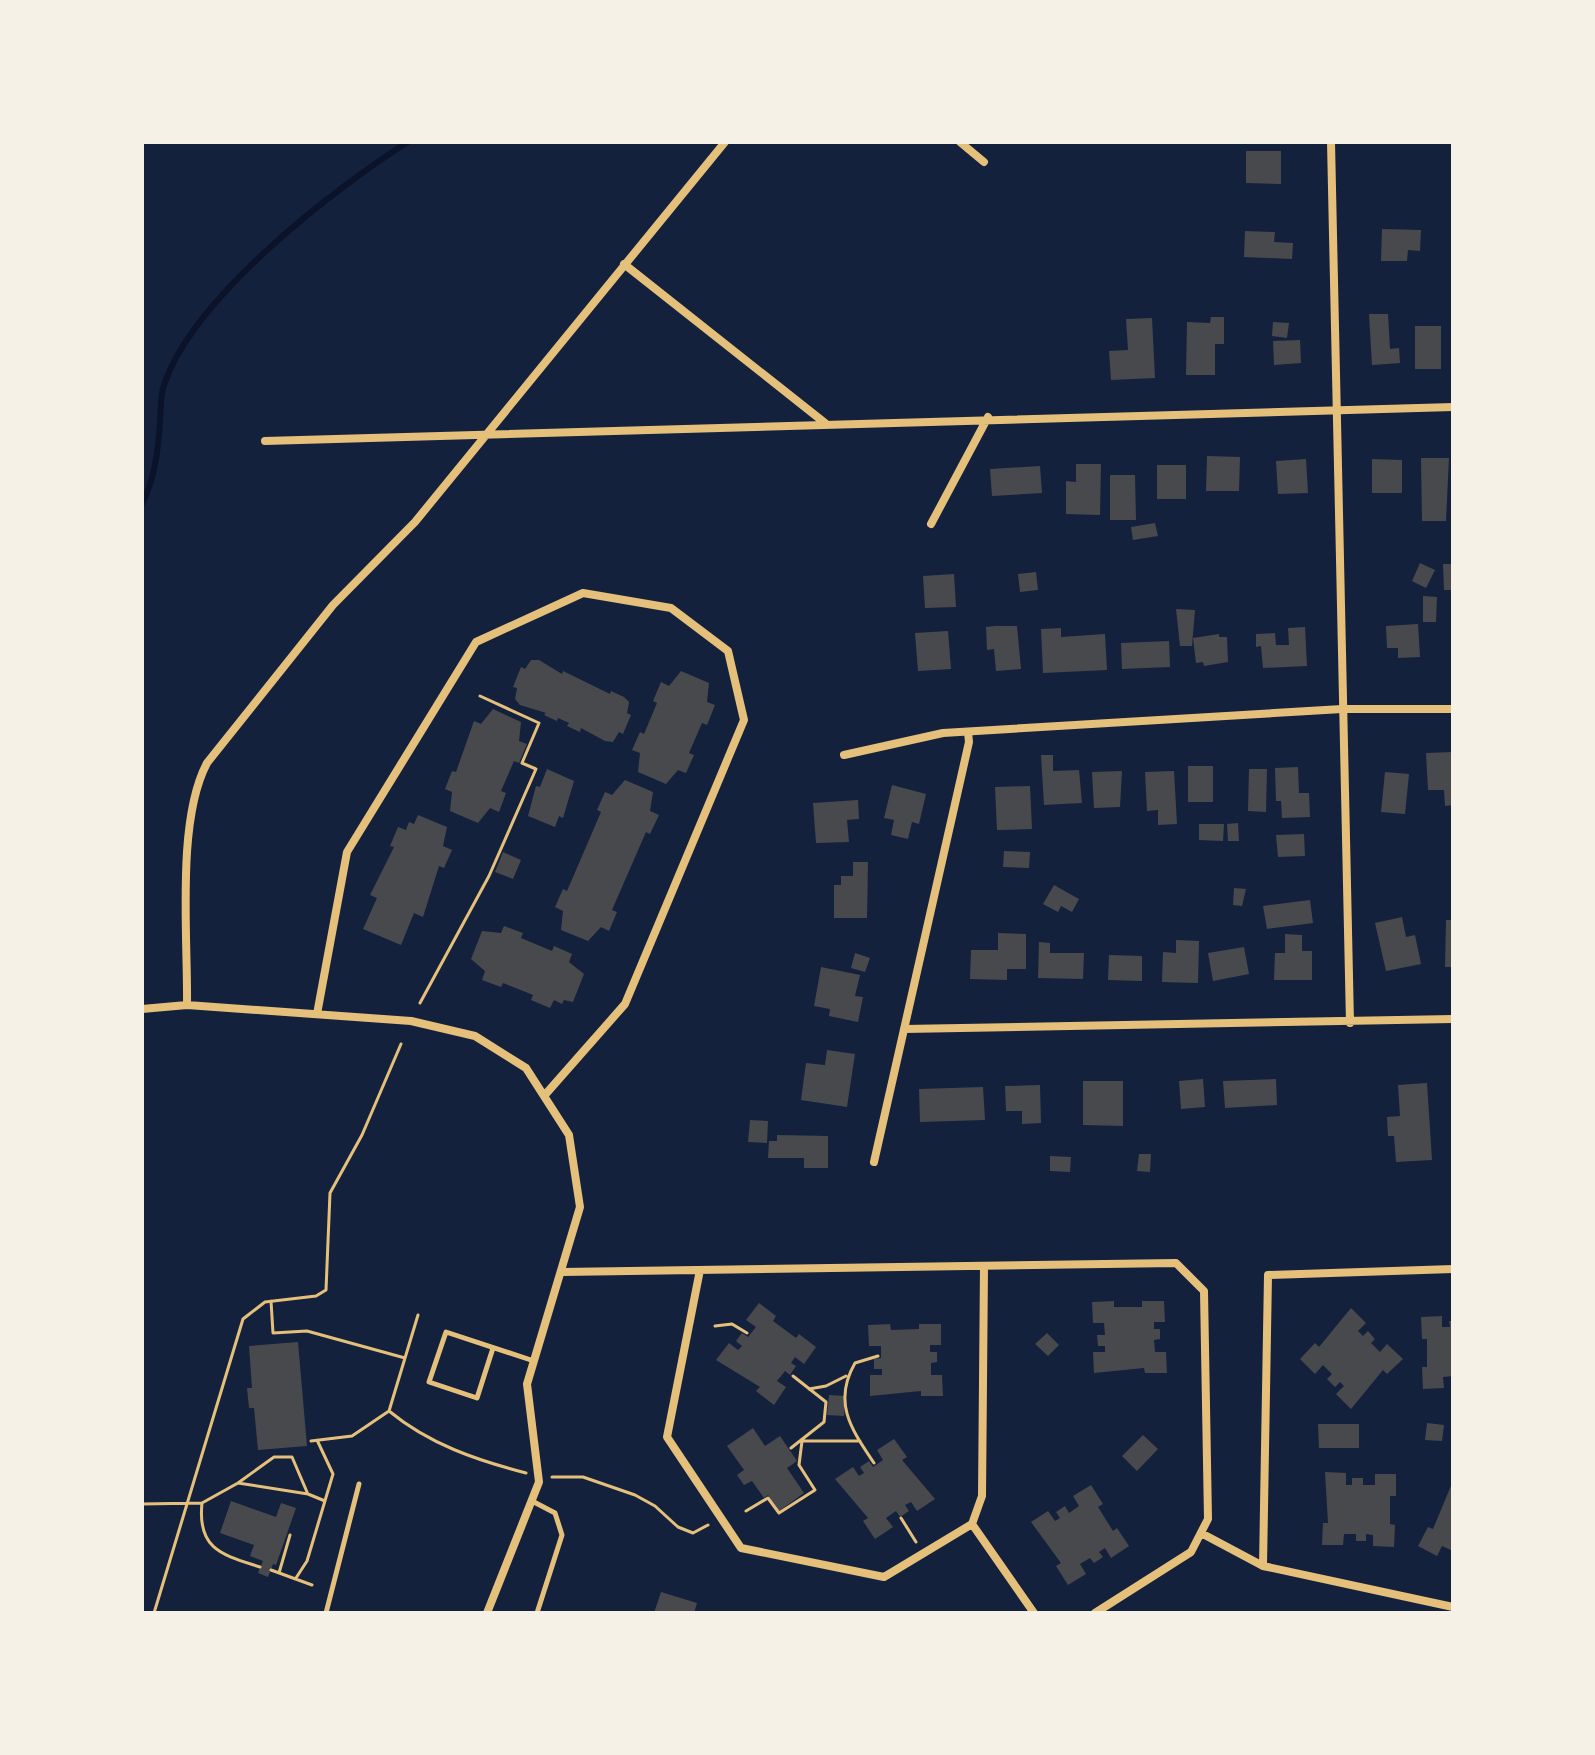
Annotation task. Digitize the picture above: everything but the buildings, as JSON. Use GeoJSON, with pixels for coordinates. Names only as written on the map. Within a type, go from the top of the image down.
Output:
{"type":"FeatureCollection","features":[{"type":"Feature","properties":{"kind":"street"},"geometry":{"type":"LineString","coordinates":[[187,1005],[189,840],[200,776],[227,735],[333,605],[415,522],[484,433],[725,142]]}},
{"type":"Feature","properties":{"kind":"street"},"geometry":{"type":"LineString","coordinates":[[960,142],[984,162]]}},
{"type":"Feature","properties":{"kind":"street"},"geometry":{"type":"LineString","coordinates":[[1331,142],[1350,1023]]}},
{"type":"Feature","properties":{"kind":"street"},"geometry":{"type":"LineString","coordinates":[[624,264],[825,423]]}},
{"type":"Feature","properties":{"kind":"street"},"geometry":{"type":"LineString","coordinates":[[265,441],[988,417],[1453,407]]}},
{"type":"Feature","properties":{"kind":"street"},"geometry":{"type":"LineString","coordinates":[[931,524],[988,417]]}},
{"type":"Feature","properties":{"kind":"street"},"geometry":{"type":"LineString","coordinates":[[317,1014],[347,852],[476,642],[583,593],[671,608],[728,651],[744,720],[625,1004],[544,1096]]}},
{"type":"Feature","properties":{"kind":"street"},"geometry":{"type":"LineString","coordinates":[[844,755],[943,733],[1342,709],[1453,709]]}},
{"type":"Feature","properties":{"kind":"street"},"geometry":{"type":"LineString","coordinates":[[874,1162],[969,742],[968,732]]}},
{"type":"Feature","properties":{"kind":"street"},"geometry":{"type":"LineString","coordinates":[[142,1009],[187,1005],[411,1021],[475,1036],[526,1068],[569,1135],[580,1207],[527,1384],[539,1482],[487,1613]]}},
{"type":"Feature","properties":{"kind":"street"},"geometry":{"type":"LineString","coordinates":[[904,1029],[1453,1019]]}},
{"type":"Feature","properties":{"kind":"street"},"geometry":{"type":"LineString","coordinates":[[562,1272],[1176,1263],[1204,1291],[1208,1519],[1191,1552],[1095,1613]]}},
{"type":"Feature","properties":{"kind":"street"},"geometry":{"type":"LineString","coordinates":[[700,1270],[667,1437],[741,1548],[884,1577],[972,1524],[982,1496],[984,1266]]}},
{"type":"Feature","properties":{"kind":"street"},"geometry":{"type":"LineString","coordinates":[[1263,1566],[1268,1275],[1453,1269]]}},
{"type":"Feature","properties":{"kind":"street"},"geometry":{"type":"LineString","coordinates":[[972,1524],[1034,1613]]}},
{"type":"Feature","properties":{"kind":"street"},"geometry":{"type":"LineString","coordinates":[[1201,1533],[1263,1566],[1453,1607]]}},
{"type":"Feature","properties":{"kind":"lane"},"geometry":{"type":"LineString","coordinates":[[493,1348],[477,1398],[429,1382],[446,1332],[534,1361]]}},
{"type":"Feature","properties":{"kind":"lane"},"geometry":{"type":"LineString","coordinates":[[326,1613],[359,1484]]}},
{"type":"Feature","properties":{"kind":"lane"},"geometry":{"type":"LineString","coordinates":[[532,1501],[555,1513],[562,1535],[537,1613]]}},
{"type":"Feature","properties":{"kind":"path"},"geometry":{"type":"LineString","coordinates":[[420,1003],[489,876],[536,769],[522,763],[539,723],[480,696]]}},
{"type":"Feature","properties":{"kind":"path"},"geometry":{"type":"LineString","coordinates":[[154,1613],[243,1319],[271,1301],[316,1296],[326,1290],[330,1193],[382,1090],[401,1044]]}},
{"type":"Feature","properties":{"kind":"path"},"geometry":{"type":"LineString","coordinates":[[271,1301],[273,1333],[307,1331],[405,1358]]}},
{"type":"Feature","properties":{"kind":"path"},"geometry":{"type":"LineString","coordinates":[[311,1441],[352,1436],[389,1411],[418,1315]]}},
{"type":"Feature","properties":{"kind":"path"},"geometry":{"type":"LineString","coordinates":[[715,1326],[732,1324],[747,1333]]}},
{"type":"Feature","properties":{"kind":"path"},"geometry":{"type":"LineString","coordinates":[[874,1463],[845,1418],[848,1375],[855,1363],[878,1356]]}},
{"type":"Feature","properties":{"kind":"path"},"geometry":{"type":"LineString","coordinates":[[809,1389],[826,1386],[848,1375]]}},
{"type":"Feature","properties":{"kind":"path"},"geometry":{"type":"LineString","coordinates":[[791,1448],[824,1422],[826,1402],[793,1376]]}},
{"type":"Feature","properties":{"kind":"path"},"geometry":{"type":"LineString","coordinates":[[389,1411],[409,1428],[450,1449],[527,1473]]}},
{"type":"Feature","properties":{"kind":"path"},"geometry":{"type":"LineString","coordinates":[[296,1578],[307,1561],[333,1474],[317,1440]]}},
{"type":"Feature","properties":{"kind":"path"},"geometry":{"type":"LineString","coordinates":[[802,1441],[860,1441]]}},
{"type":"Feature","properties":{"kind":"path"},"geometry":{"type":"LineString","coordinates":[[746,1511],[768,1498],[779,1513],[815,1490],[799,1465],[802,1441]]}},
{"type":"Feature","properties":{"kind":"path"},"geometry":{"type":"LineString","coordinates":[[142,1504],[202,1503],[238,1483],[274,1457],[292,1457],[308,1494]]}},
{"type":"Feature","properties":{"kind":"path"},"geometry":{"type":"LineString","coordinates":[[552,1477],[583,1477],[635,1495],[655,1506],[678,1527],[693,1533],[708,1525]]}},
{"type":"Feature","properties":{"kind":"path"},"geometry":{"type":"LineString","coordinates":[[238,1483],[308,1494],[325,1501]]}},
{"type":"Feature","properties":{"kind":"path"},"geometry":{"type":"LineString","coordinates":[[202,1503],[200,1522],[209,1544],[223,1555],[260,1567]]}},
{"type":"Feature","properties":{"kind":"path"},"geometry":{"type":"LineString","coordinates":[[901,1518],[924,1553]]}},
{"type":"Feature","properties":{"kind":"path"},"geometry":{"type":"LineString","coordinates":[[279,1573],[290,1535]]}},
{"type":"Feature","properties":{"kind":"path"},"geometry":{"type":"LineString","coordinates":[[271,1570],[312,1585]]}},
{"type":"Feature","properties":{"kind":"waterway"},"geometry":{"type":"LineString","coordinates":[[142,504],[155,464],[164,385],[180,352],[204,317],[268,249],[305,217],[408,142]]}}]}
